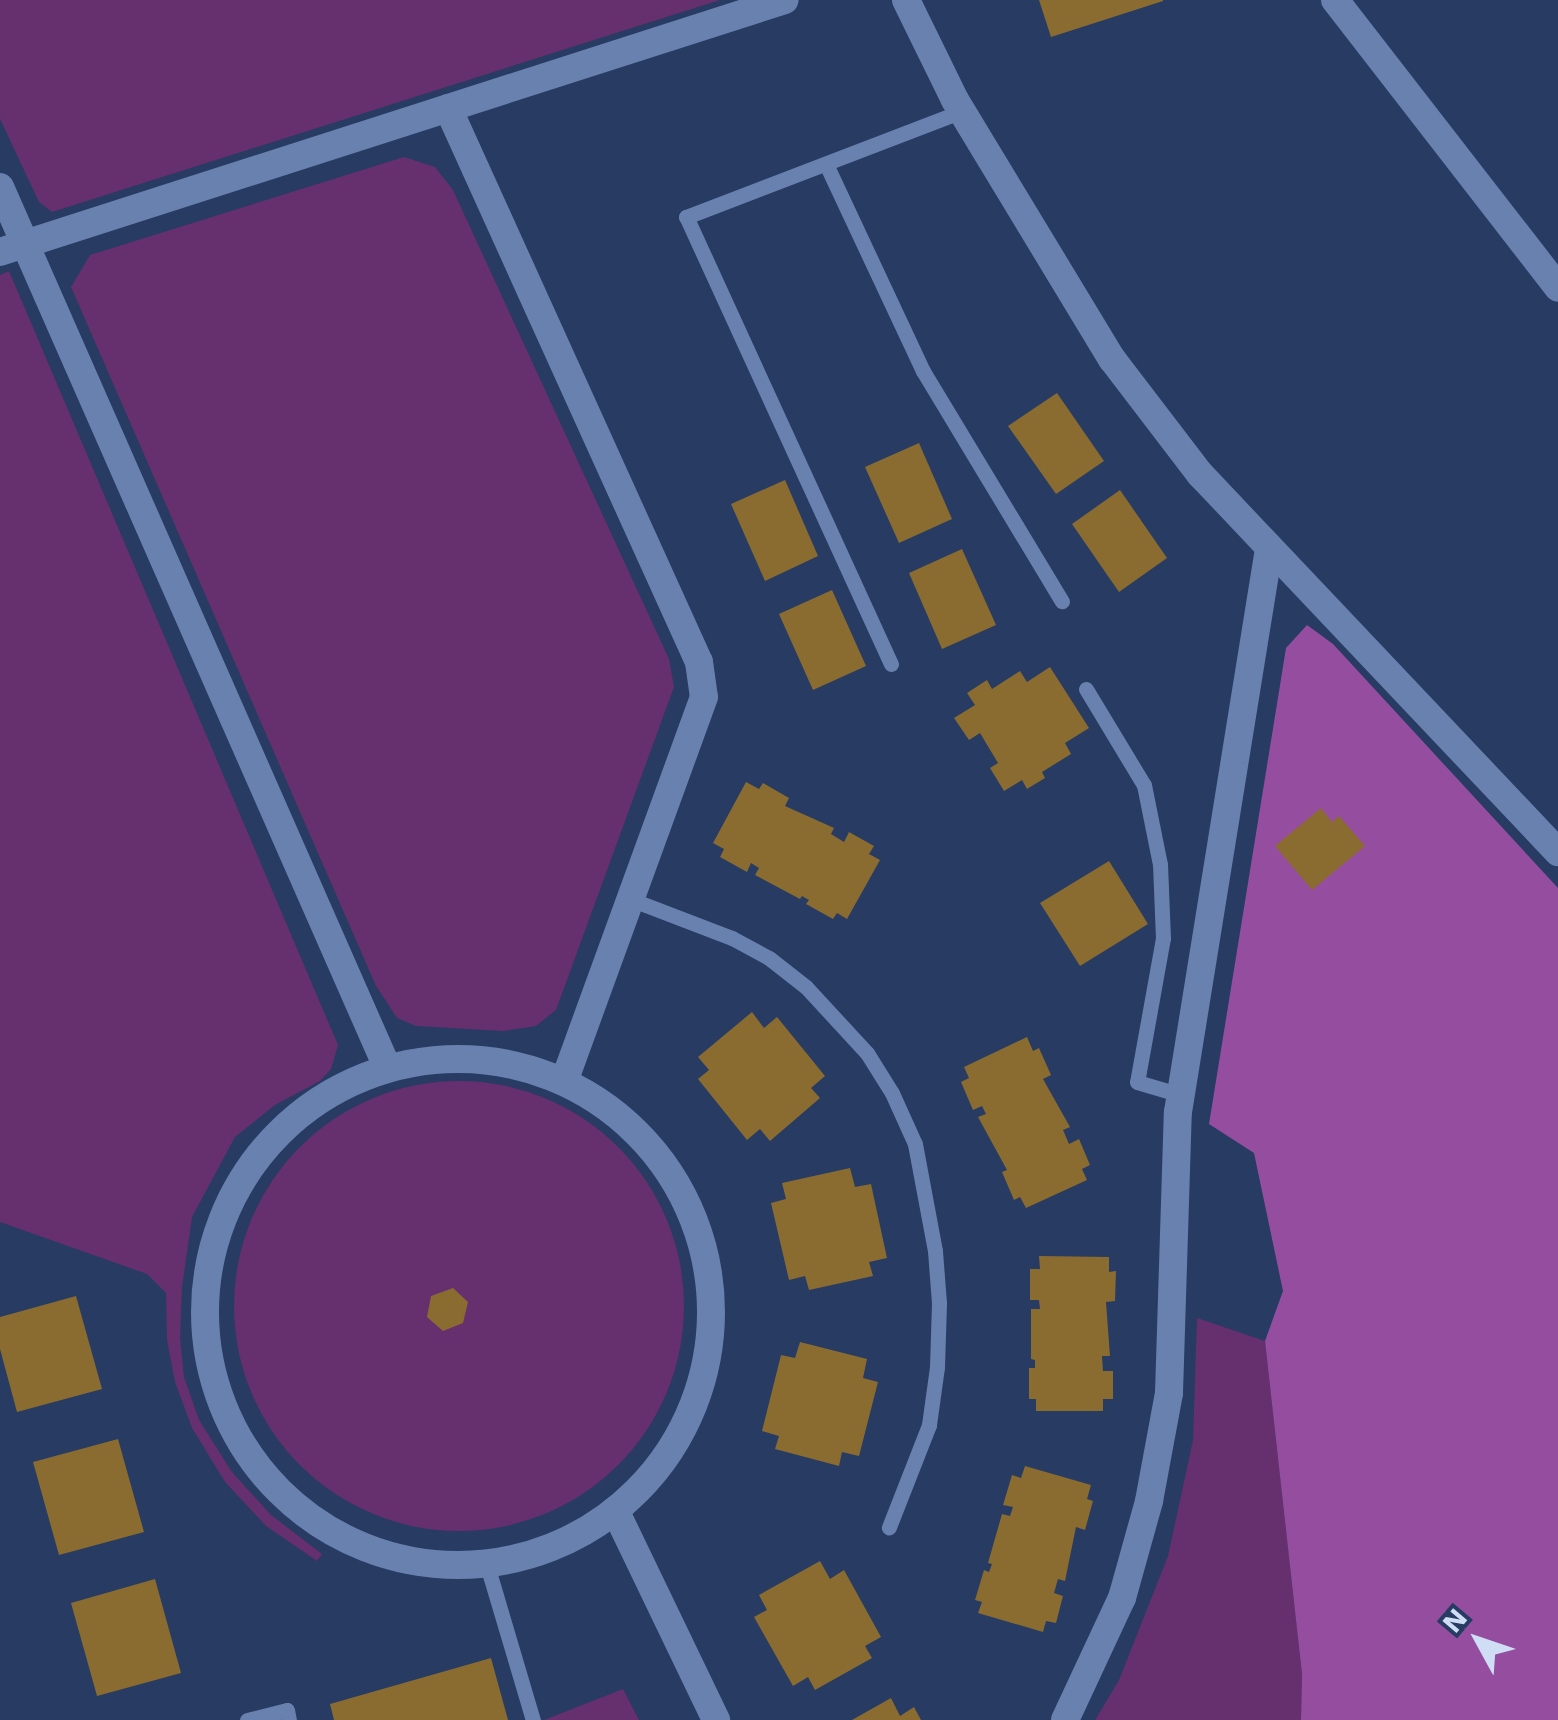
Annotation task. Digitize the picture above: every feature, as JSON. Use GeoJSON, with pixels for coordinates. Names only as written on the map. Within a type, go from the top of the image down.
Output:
{"type":"FeatureCollection","features":[{"type":"Feature","properties":{"kind":"street"},"geometry":{"type":"LineString","coordinates":[[12,248],[785,0]]}},
{"type":"Feature","properties":{"kind":"street"},"geometry":{"type":"LineString","coordinates":[[906,0],[962,111],[1112,359],[1200,474],[1558,852]]}},
{"type":"Feature","properties":{"kind":"street"},"geometry":{"type":"LineString","coordinates":[[1335,0],[1558,288]]}},
{"type":"Feature","properties":{"kind":"street"},"geometry":{"type":"LineString","coordinates":[[448,108],[699,662],[704,697],[565,1080]]}},
{"type":"Feature","properties":{"kind":"street"},"geometry":{"type":"LineString","coordinates":[[0,187],[12,248],[387,1067]]}},
{"type":"Feature","properties":{"kind":"street"},"geometry":{"type":"LineString","coordinates":[[1065,1720],[1122,1598],[1149,1501],[1169,1393],[1170,1274],[1181,1095],[1269,549]]}},
{"type":"Feature","properties":{"kind":"street"},"geometry":{"type":"LineString","coordinates":[[447,1057],[507,1061],[565,1080],[636,1128],[647,1142],[687,1198],[712,1281],[708,1368],[674,1448],[616,1512],[555,1548],[487,1565],[412,1563],[341,1538],[280,1494],[234,1434],[209,1363],[205,1288],[224,1215],[262,1150],[318,1100],[387,1067],[447,1057]]}},
{"type":"Feature","properties":{"kind":"street"},"geometry":{"type":"LineString","coordinates":[[616,1512],[716,1720]]}},
{"type":"Feature","properties":{"kind":"lane"},"geometry":{"type":"LineString","coordinates":[[891,664],[686,217],[962,111]]}},
{"type":"Feature","properties":{"kind":"lane"},"geometry":{"type":"LineString","coordinates":[[826,164],[923,370],[1062,601]]}},
{"type":"Feature","properties":{"kind":"lane"},"geometry":{"type":"LineString","coordinates":[[1086,689],[1144,784],[1158,849],[1163,938],[1137,1082],[1181,1095]]}},
{"type":"Feature","properties":{"kind":"lane"},"geometry":{"type":"LineString","coordinates":[[630,899],[732,938],[769,958],[806,987],[867,1052],[892,1092],[914,1144],[929,1200],[935,1251],[940,1303],[936,1367],[929,1424],[890,1527]]}},
{"type":"Feature","properties":{"kind":"lane"},"geometry":{"type":"LineString","coordinates":[[487,1565],[532,1720]]}},
{"type":"Feature","properties":{"kind":"lane"},"geometry":{"type":"LineString","coordinates":[[247,1720],[287,1710],[290,1720]]}},
{"type":"Feature","properties":{"kind":"shaded area"},"geometry":{"type":"Polygon","coordinates":[[[0,0],[720,0],[52,212],[39,202],[0,119],[0,0]]]}},
{"type":"Feature","properties":{"kind":"shaded area"},"geometry":{"type":"Polygon","coordinates":[[[404,157],[435,167],[453,190],[669,659],[674,687],[556,1010],[536,1026],[503,1031],[416,1026],[397,1018],[376,986],[71,287],[90,255],[404,157]]]}},
{"type":"Feature","properties":{"kind":"shaded area"},"geometry":{"type":"Polygon","coordinates":[[[9,271],[338,1045],[331,1069],[320,1081],[275,1105],[235,1137],[192,1217],[182,1287],[180,1338],[184,1377],[199,1420],[232,1472],[271,1515],[322,1554],[317,1561],[266,1526],[225,1482],[192,1428],[175,1382],[167,1340],[166,1293],[147,1274],[0,1222],[0,275],[9,271]]]}},
{"type":"Feature","properties":{"kind":"shaded area"},"geometry":{"type":"Polygon","coordinates":[[[1307,625],[1333,644],[1558,888],[1558,1720],[1301,1720],[1302,1674],[1265,1341],[1283,1291],[1254,1153],[1209,1124],[1286,648],[1307,625]]]}},
{"type":"Feature","properties":{"kind":"shaded area"},"geometry":{"type":"Polygon","coordinates":[[[459,1081],[503,1085],[545,1098],[584,1119],[618,1147],[646,1181],[667,1220],[680,1262],[684,1306],[680,1350],[667,1392],[646,1431],[618,1465],[584,1493],[545,1514],[503,1527],[459,1531],[415,1527],[373,1514],[334,1493],[300,1465],[272,1431],[251,1392],[238,1350],[234,1306],[238,1262],[251,1220],[272,1181],[300,1147],[334,1119],[373,1098],[415,1085],[459,1081]]]}},
{"type":"Feature","properties":{"kind":"shaded area"},"geometry":{"type":"Polygon","coordinates":[[[1197,1318],[1265,1341],[1302,1674],[1301,1720],[1095,1720],[1119,1680],[1168,1556],[1193,1440],[1197,1318]]]}},
{"type":"Feature","properties":{"kind":"shaded area"},"geometry":{"type":"Polygon","coordinates":[[[623,1689],[639,1720],[544,1720],[623,1689]]]}},
{"type":"Feature","properties":{"kind":"building"},"geometry":{"type":"Polygon","coordinates":[[[1039,0],[1163,0],[1163,1],[1051,37],[1039,0]]]}},
{"type":"Feature","properties":{"kind":"building"},"geometry":{"type":"Polygon","coordinates":[[[1057,393],[1104,461],[1056,494],[1008,426],[1057,393]]]}},
{"type":"Feature","properties":{"kind":"building"},"geometry":{"type":"Polygon","coordinates":[[[919,443],[952,519],[899,543],[865,467],[919,443]]]}},
{"type":"Feature","properties":{"kind":"building"},"geometry":{"type":"Polygon","coordinates":[[[785,480],[818,556],[765,581],[731,504],[785,480]]]}},
{"type":"Feature","properties":{"kind":"building"},"geometry":{"type":"Polygon","coordinates":[[[1120,490],[1167,558],[1119,592],[1072,524],[1120,490]]]}},
{"type":"Feature","properties":{"kind":"building"},"geometry":{"type":"Polygon","coordinates":[[[962,549],[996,625],[942,649],[909,573],[962,549]]]}},
{"type":"Feature","properties":{"kind":"building"},"geometry":{"type":"Polygon","coordinates":[[[832,590],[866,666],[813,690],[779,614],[832,590]]]}},
{"type":"Feature","properties":{"kind":"building"},"geometry":{"type":"Polygon","coordinates":[[[1050,667],[1089,728],[1065,743],[1071,754],[1042,772],[1045,778],[1027,789],[1022,780],[1004,791],[990,768],[998,763],[980,733],[969,740],[954,718],[975,705],[967,693],[987,680],[992,689],[1020,671],[1027,682],[1050,667]]]}},
{"type":"Feature","properties":{"kind":"building"},"geometry":{"type":"Polygon","coordinates":[[[746,782],[759,789],[763,783],[789,798],[785,806],[834,828],[831,834],[844,842],[849,832],[874,846],[869,854],[880,860],[847,919],[837,913],[833,919],[806,904],[809,900],[802,896],[800,899],[755,875],[759,868],[751,863],[747,872],[720,857],[724,849],[713,843],[746,782]]]}},
{"type":"Feature","properties":{"kind":"building"},"geometry":{"type":"Polygon","coordinates":[[[1321,808],[1332,822],[1339,816],[1365,846],[1312,890],[1275,846],[1321,808]]]}},
{"type":"Feature","properties":{"kind":"building"},"geometry":{"type":"Polygon","coordinates":[[[1109,861],[1148,924],[1080,966],[1040,903],[1109,861]]]}},
{"type":"Feature","properties":{"kind":"building"},"geometry":{"type":"Polygon","coordinates":[[[752,1012],[764,1028],[777,1017],[825,1076],[811,1088],[820,1098],[770,1141],[760,1129],[747,1140],[698,1079],[709,1070],[698,1057],[752,1012]]]}},
{"type":"Feature","properties":{"kind":"building"},"geometry":{"type":"Polygon","coordinates":[[[1027,1037],[1033,1051],[1039,1048],[1051,1075],[1043,1079],[1070,1127],[1063,1130],[1069,1144],[1079,1139],[1090,1165],[1082,1169],[1087,1180],[1026,1208],[1020,1197],[1014,1200],[1002,1172],[1007,1170],[978,1117],[986,1114],[982,1106],[973,1110],[961,1082],[969,1078],[964,1067],[1027,1037]]]}},
{"type":"Feature","properties":{"kind":"building"},"geometry":{"type":"Polygon","coordinates":[[[850,1168],[855,1187],[871,1184],[887,1258],[869,1262],[873,1276],[809,1290],[805,1276],[789,1280],[771,1203],[786,1199],[782,1183],[850,1168]]]}},
{"type":"Feature","properties":{"kind":"building"},"geometry":{"type":"Polygon","coordinates":[[[1039,1256],[1109,1257],[1109,1272],[1116,1271],[1115,1301],[1106,1302],[1110,1356],[1102,1356],[1103,1371],[1113,1371],[1113,1399],[1103,1399],[1103,1411],[1036,1411],[1036,1399],[1029,1399],[1029,1368],[1035,1368],[1035,1360],[1031,1359],[1031,1309],[1040,1309],[1039,1300],[1030,1300],[1030,1269],[1040,1269],[1039,1256]]]}},
{"type":"Feature","properties":{"kind":"building"},"geometry":{"type":"Polygon","coordinates":[[[453,1288],[468,1302],[463,1323],[443,1331],[427,1317],[431,1296],[453,1288]]]}},
{"type":"Feature","properties":{"kind":"building"},"geometry":{"type":"Polygon","coordinates":[[[76,1296],[102,1389],[17,1412],[0,1349],[0,1317],[76,1296]]]}},
{"type":"Feature","properties":{"kind":"building"},"geometry":{"type":"Polygon","coordinates":[[[800,1342],[867,1359],[863,1378],[878,1382],[859,1456],[842,1452],[839,1466],[775,1449],[779,1436],[762,1431],[781,1355],[795,1358],[800,1342]]]}},
{"type":"Feature","properties":{"kind":"building"},"geometry":{"type":"Polygon","coordinates":[[[118,1439],[144,1532],[59,1555],[33,1462],[118,1439]]]}},
{"type":"Feature","properties":{"kind":"building"},"geometry":{"type":"Polygon","coordinates":[[[1025,1466],[1091,1485],[1087,1499],[1093,1501],[1085,1530],[1076,1527],[1065,1581],[1058,1579],[1054,1593],[1063,1596],[1056,1623],[1046,1621],[1043,1632],[978,1613],[982,1602],[975,1600],[984,1570],[989,1572],[992,1564],[988,1563],[1002,1514],[1010,1516],[1013,1507],[1003,1505],[1012,1475],[1021,1478],[1025,1466]]]}},
{"type":"Feature","properties":{"kind":"building"},"geometry":{"type":"Polygon","coordinates":[[[820,1561],[830,1579],[844,1570],[881,1637],[865,1646],[872,1658],[815,1690],[808,1677],[793,1686],[754,1617],[767,1610],[759,1595],[820,1561]]]}},
{"type":"Feature","properties":{"kind":"building"},"geometry":{"type":"Polygon","coordinates":[[[155,1579],[181,1673],[97,1696],[71,1603],[155,1579]]]}},
{"type":"Feature","properties":{"kind":"building"},"geometry":{"type":"Polygon","coordinates":[[[491,1658],[508,1720],[334,1720],[330,1704],[491,1658]]]}},
{"type":"Feature","properties":{"kind":"building"},"geometry":{"type":"Polygon","coordinates":[[[891,1698],[900,1716],[914,1707],[921,1720],[852,1720],[891,1698]]]}}]}
